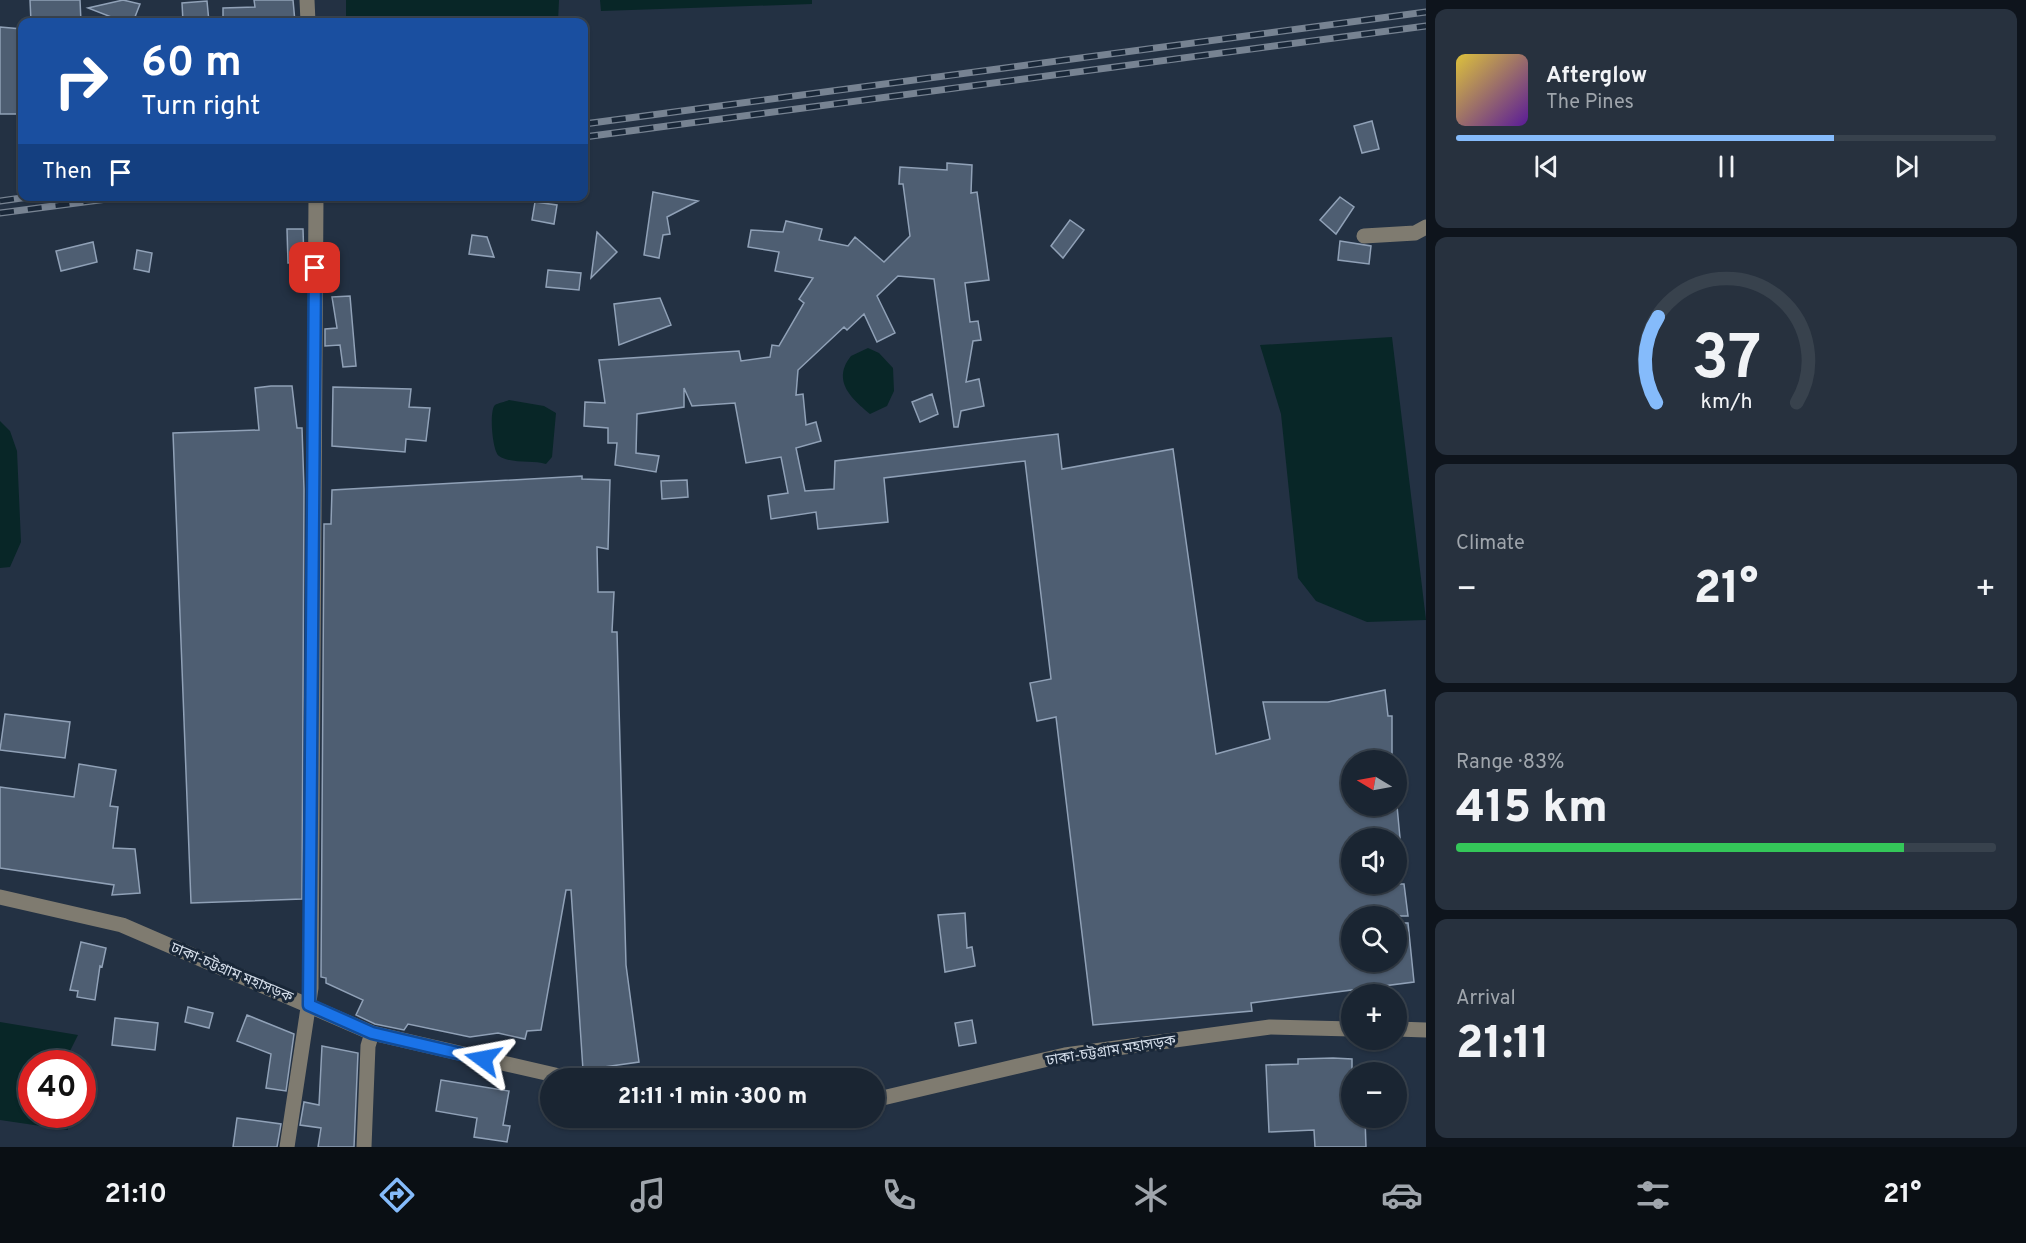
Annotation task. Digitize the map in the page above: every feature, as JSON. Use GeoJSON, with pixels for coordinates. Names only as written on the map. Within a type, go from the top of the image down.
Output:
{"type":"FeatureCollection","features":[{"type":"Feature","properties":{"kind":"street"},"geometry":{"type":"LineString","coordinates":[[307,0],[308,18]]}},
{"type":"Feature","properties":{"kind":"street"},"geometry":{"type":"LineString","coordinates":[[287,1147],[309,1005],[316,201]]}},
{"type":"Feature","properties":{"kind":"street"},"geometry":{"type":"LineString","coordinates":[[1364,236],[1415,233],[1426,228]]}},
{"type":"Feature","properties":{"kind":"street","name":"ঢাকা-চট্টগ্রাম মহাসড়ক"},"geometry":{"type":"LineString","coordinates":[[0,897],[122,925],[372,1033],[540,1072]]}},
{"type":"Feature","properties":{"kind":"street","name":"ঢাকা-চট্টগ্রাম মহাসড়ক"},"geometry":{"type":"LineString","coordinates":[[885,1097],[1065,1055],[1270,1028],[1341,1029]]}},
{"type":"Feature","properties":{"kind":"street"},"geometry":{"type":"LineString","coordinates":[[1407,1029],[1426,1030]]}},
{"type":"Feature","properties":{"kind":"street"},"geometry":{"type":"LineString","coordinates":[[364,1147],[369,1046],[372,1033]]}},
{"type":"Feature","properties":{"kind":"shaded area"},"geometry":{"type":"Polygon","coordinates":[[[346,0],[559,0],[558,18],[346,18],[346,0]]]}},
{"type":"Feature","properties":{"kind":"shaded area"},"geometry":{"type":"Polygon","coordinates":[[[600,0],[812,0],[812,4],[601,11],[600,0]]]}},
{"type":"Feature","properties":{"kind":"shaded area"},"geometry":{"type":"Polygon","coordinates":[[[1392,337],[1426,620],[1367,622],[1316,601],[1298,578],[1281,414],[1260,345],[1392,337]]]}},
{"type":"Feature","properties":{"kind":"shaded area"},"geometry":{"type":"Polygon","coordinates":[[[868,348],[879,353],[893,368],[894,391],[887,406],[870,414],[851,396],[843,381],[845,365],[851,356],[868,348]]]}},
{"type":"Feature","properties":{"kind":"shaded area"},"geometry":{"type":"Polygon","coordinates":[[[509,400],[544,406],[556,413],[552,457],[546,464],[509,460],[497,453],[492,430],[493,408],[496,404],[509,400]]]}},
{"type":"Feature","properties":{"kind":"shaded area"},"geometry":{"type":"Polygon","coordinates":[[[0,421],[10,431],[17,451],[21,542],[10,567],[0,568],[0,421]]]}},
{"type":"Feature","properties":{"kind":"shaded area"},"geometry":{"type":"Polygon","coordinates":[[[0,1022],[78,1035],[70,1050],[18,1050],[18,1123],[0,1120],[0,1022]]]}},
{"type":"Feature","properties":{"kind":"building"},"geometry":{"type":"Polygon","coordinates":[[[30,0],[80,0],[81,18],[31,18],[30,0]]]}},
{"type":"Feature","properties":{"kind":"building"},"geometry":{"type":"Polygon","coordinates":[[[123,0],[140,4],[135,18],[114,18],[88,8],[123,0]]]}},
{"type":"Feature","properties":{"kind":"building"},"geometry":{"type":"Polygon","coordinates":[[[254,0],[293,0],[295,18],[223,18],[223,8],[255,7],[254,0]]]}},
{"type":"Feature","properties":{"kind":"building"},"geometry":{"type":"Polygon","coordinates":[[[207,1],[209,18],[183,18],[182,3],[207,1]]]}},
{"type":"Feature","properties":{"kind":"building"},"geometry":{"type":"Polygon","coordinates":[[[0,27],[18,29],[18,114],[0,114],[0,27]]]}},
{"type":"Feature","properties":{"kind":"building"},"geometry":{"type":"Polygon","coordinates":[[[1372,121],[1379,149],[1362,153],[1354,126],[1372,121]]]}},
{"type":"Feature","properties":{"kind":"building"},"geometry":{"type":"Polygon","coordinates":[[[947,163],[972,165],[971,193],[977,192],[989,280],[965,283],[970,322],[978,321],[981,340],[973,341],[966,382],[979,379],[984,406],[961,411],[958,427],[954,427],[934,279],[898,276],[877,296],[895,333],[877,342],[864,314],[847,330],[844,327],[798,370],[796,395],[803,394],[806,425],[816,422],[821,441],[796,448],[805,491],[834,489],[835,461],[1058,434],[1062,469],[1173,449],[1216,754],[1270,739],[1263,702],[1328,702],[1385,690],[1388,716],[1392,716],[1392,750],[1341,750],[1341,816],[1398,816],[1399,828],[1341,828],[1341,894],[1405,894],[1407,906],[1341,906],[1341,972],[1407,972],[1408,923],[1414,982],[1341,984],[1341,991],[1251,1003],[1252,1011],[1093,1025],[1056,717],[1037,721],[1030,683],[1051,679],[1025,461],[884,478],[888,522],[818,529],[816,512],[771,519],[768,496],[788,493],[781,457],[746,463],[735,403],[692,406],[684,388],[684,407],[637,414],[636,453],[659,456],[656,472],[615,465],[617,443],[608,443],[608,428],[584,426],[585,402],[605,403],[599,360],[739,351],[741,361],[770,357],[772,345],[779,346],[804,303],[799,299],[813,278],[775,271],[779,252],[748,247],[751,230],[783,232],[786,221],[822,229],[819,240],[848,246],[855,237],[884,262],[910,236],[903,184],[899,184],[900,167],[947,170],[947,163]]]}},
{"type":"Feature","properties":{"kind":"building"},"geometry":{"type":"Polygon","coordinates":[[[653,192],[698,201],[667,217],[670,234],[663,235],[659,258],[644,255],[653,192]]]}},
{"type":"Feature","properties":{"kind":"building"},"geometry":{"type":"Polygon","coordinates":[[[1340,197],[1354,207],[1336,234],[1320,220],[1340,197]]]}},
{"type":"Feature","properties":{"kind":"building"},"geometry":{"type":"Polygon","coordinates":[[[535,202],[557,205],[554,224],[532,220],[535,202]]]}},
{"type":"Feature","properties":{"kind":"building"},"geometry":{"type":"Polygon","coordinates":[[[1070,220],[1084,230],[1063,258],[1051,246],[1070,220]]]}},
{"type":"Feature","properties":{"kind":"building"},"geometry":{"type":"Polygon","coordinates":[[[287,229],[303,229],[304,262],[288,263],[287,229]]]}},
{"type":"Feature","properties":{"kind":"building"},"geometry":{"type":"Polygon","coordinates":[[[597,232],[617,252],[591,278],[597,232]]]}},
{"type":"Feature","properties":{"kind":"building"},"geometry":{"type":"Polygon","coordinates":[[[472,235],[487,237],[494,257],[469,254],[472,235]]]}},
{"type":"Feature","properties":{"kind":"building"},"geometry":{"type":"Polygon","coordinates":[[[1340,241],[1371,246],[1369,264],[1338,260],[1340,241]]]}},
{"type":"Feature","properties":{"kind":"building"},"geometry":{"type":"Polygon","coordinates":[[[93,242],[97,262],[61,271],[56,251],[93,242]]]}},
{"type":"Feature","properties":{"kind":"building"},"geometry":{"type":"Polygon","coordinates":[[[137,250],[152,253],[149,272],[134,269],[137,250]]]}},
{"type":"Feature","properties":{"kind":"building"},"geometry":{"type":"Polygon","coordinates":[[[548,270],[581,273],[579,290],[546,287],[548,270]]]}},
{"type":"Feature","properties":{"kind":"building"},"geometry":{"type":"Polygon","coordinates":[[[350,296],[356,366],[343,367],[340,345],[325,346],[325,329],[337,328],[332,297],[350,296]]]}},
{"type":"Feature","properties":{"kind":"building"},"geometry":{"type":"Polygon","coordinates":[[[660,298],[671,325],[619,345],[614,304],[660,298]]]}},
{"type":"Feature","properties":{"kind":"building"},"geometry":{"type":"Polygon","coordinates":[[[292,386],[297,428],[302,428],[304,489],[302,899],[191,903],[173,433],[259,430],[255,388],[292,386]]]}},
{"type":"Feature","properties":{"kind":"building"},"geometry":{"type":"Polygon","coordinates":[[[333,387],[411,389],[409,407],[430,408],[426,441],[406,439],[405,452],[332,446],[333,387]]]}},
{"type":"Feature","properties":{"kind":"building"},"geometry":{"type":"Polygon","coordinates":[[[932,394],[938,414],[920,422],[912,402],[932,394]]]}},
{"type":"Feature","properties":{"kind":"building"},"geometry":{"type":"Polygon","coordinates":[[[582,476],[582,479],[610,480],[608,549],[597,547],[598,592],[614,592],[612,632],[617,632],[626,965],[639,1062],[583,1068],[571,890],[566,890],[541,1030],[527,1031],[525,1039],[498,1033],[470,1037],[408,1024],[404,1030],[375,1024],[356,1015],[363,1000],[326,983],[326,978],[321,977],[324,524],[331,524],[332,490],[582,476]]]}},
{"type":"Feature","properties":{"kind":"building"},"geometry":{"type":"Polygon","coordinates":[[[687,480],[688,497],[662,499],[661,481],[687,480]]]}},
{"type":"Feature","properties":{"kind":"building"},"geometry":{"type":"Polygon","coordinates":[[[5,714],[70,722],[65,758],[0,750],[5,714]]]}},
{"type":"Feature","properties":{"kind":"building"},"geometry":{"type":"Polygon","coordinates":[[[79,764],[116,770],[110,806],[118,807],[113,848],[135,849],[140,893],[112,895],[114,885],[0,868],[0,787],[74,797],[79,764]]]}},
{"type":"Feature","properties":{"kind":"building"},"geometry":{"type":"Polygon","coordinates":[[[965,913],[967,948],[972,947],[975,966],[945,972],[938,915],[965,913]]]}},
{"type":"Feature","properties":{"kind":"building"},"geometry":{"type":"Polygon","coordinates":[[[81,942],[106,948],[102,967],[100,966],[95,1000],[77,997],[78,991],[70,990],[81,942]]]}},
{"type":"Feature","properties":{"kind":"building"},"geometry":{"type":"Polygon","coordinates":[[[188,1007],[213,1013],[209,1028],[185,1022],[188,1007]]]}},
{"type":"Feature","properties":{"kind":"building"},"geometry":{"type":"Polygon","coordinates":[[[247,1015],[294,1034],[286,1091],[266,1088],[271,1054],[237,1041],[247,1015]]]}},
{"type":"Feature","properties":{"kind":"building"},"geometry":{"type":"Polygon","coordinates":[[[115,1018],[158,1023],[155,1050],[112,1045],[115,1018]]]}},
{"type":"Feature","properties":{"kind":"building"},"geometry":{"type":"Polygon","coordinates":[[[972,1020],[976,1043],[959,1046],[955,1023],[972,1020]]]}},
{"type":"Feature","properties":{"kind":"building"},"geometry":{"type":"Polygon","coordinates":[[[322,1046],[358,1053],[354,1147],[318,1147],[321,1128],[300,1125],[304,1102],[319,1105],[322,1046]]]}},
{"type":"Feature","properties":{"kind":"building"},"geometry":{"type":"Polygon","coordinates":[[[1298,1059],[1352,1059],[1352,1062],[1341,1062],[1341,1128],[1365,1128],[1366,1147],[1315,1147],[1314,1130],[1269,1132],[1266,1065],[1298,1064],[1298,1059]]]}},
{"type":"Feature","properties":{"kind":"building"},"geometry":{"type":"Polygon","coordinates":[[[441,1080],[509,1091],[503,1125],[510,1126],[507,1142],[474,1137],[477,1118],[436,1111],[441,1080]]]}},
{"type":"Feature","properties":{"kind":"building"},"geometry":{"type":"Polygon","coordinates":[[[237,1118],[281,1124],[277,1147],[233,1147],[237,1118]]]}},
{"type":"Feature","properties":{"kind":"railway"},"geometry":{"type":"LineString","coordinates":[[588,123],[1426,12]]}},
{"type":"Feature","properties":{"kind":"railway"},"geometry":{"type":"LineString","coordinates":[[588,136],[1426,26]]}},
{"type":"Feature","properties":{"kind":"railway"},"geometry":{"type":"LineString","coordinates":[[0,201],[18,198]]}},
{"type":"Feature","properties":{"kind":"railway"},"geometry":{"type":"LineString","coordinates":[[0,213],[92,201]]}},
{"type":"Feature","properties":{"kind":"route"},"geometry":{"type":"LineString","coordinates":[[315,268],[312,988],[309,1005],[372,1033],[483,1059]]}}]}
